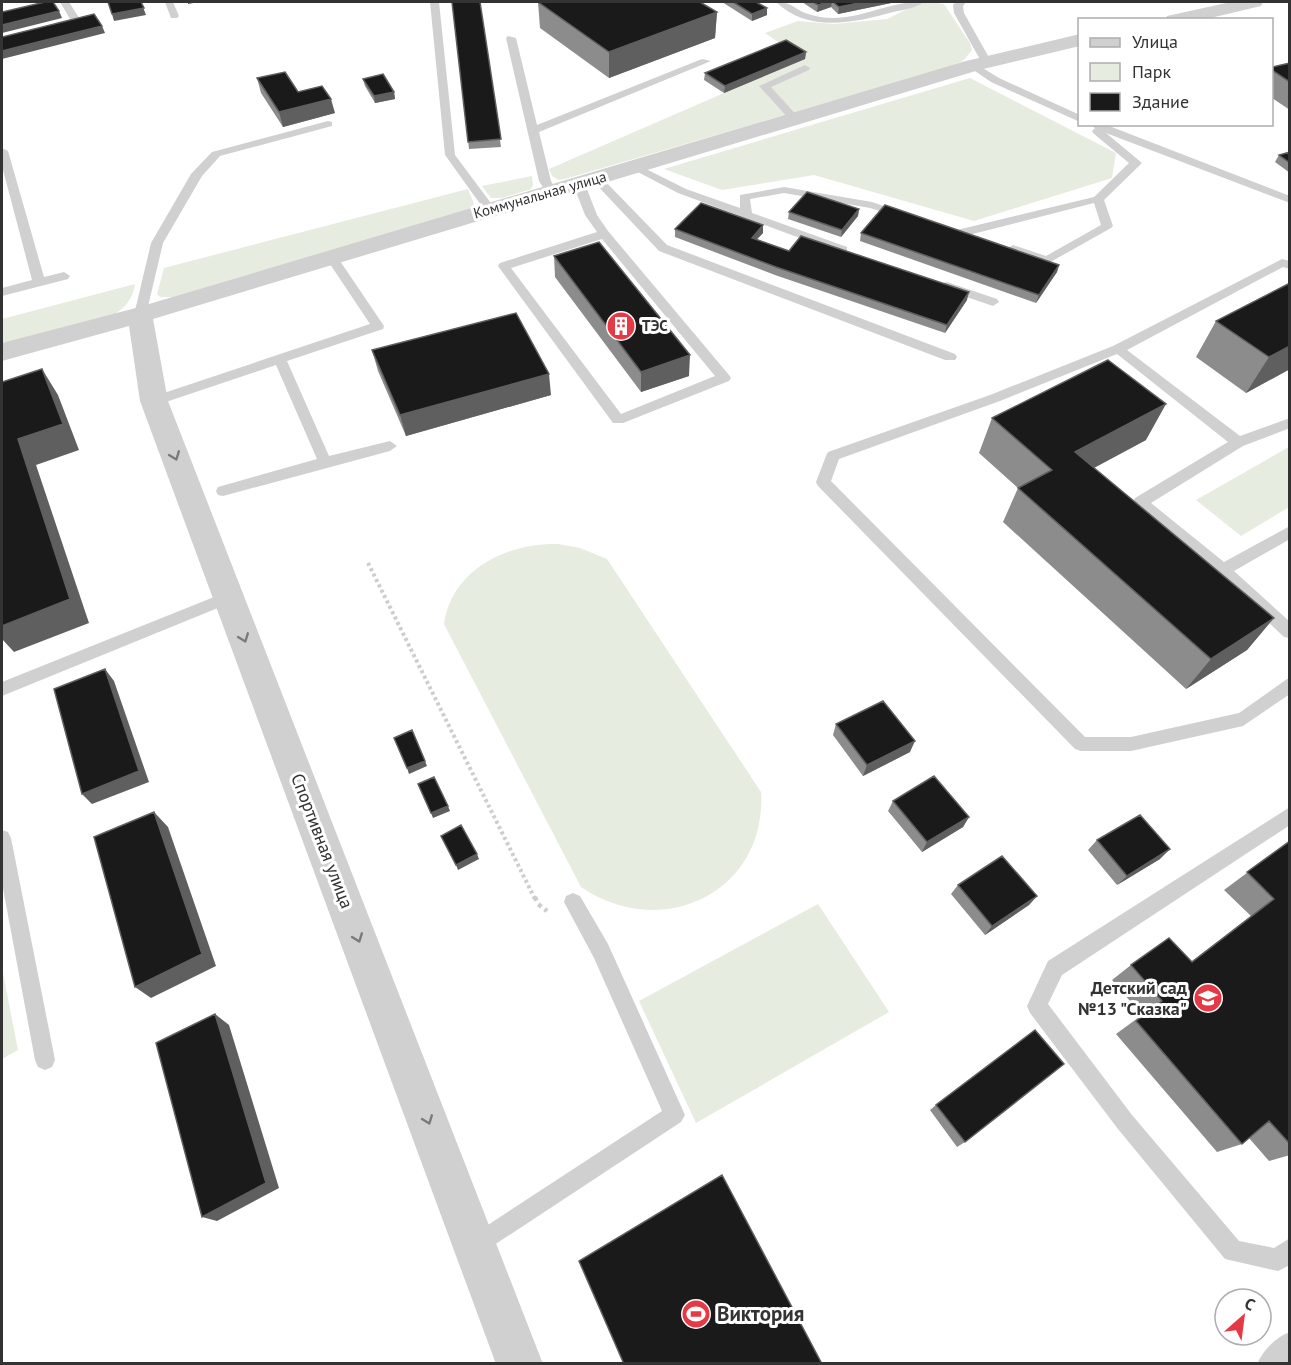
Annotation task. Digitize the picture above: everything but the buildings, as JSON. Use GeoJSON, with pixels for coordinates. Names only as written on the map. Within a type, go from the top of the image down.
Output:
{"type":"FeatureCollection","features":[{"type":"Feature","properties":{"kind":"street"},"geometry":{"type":"LineString","coordinates":[[1183,18],[1254,2]]}},
{"type":"Feature","properties":{"kind":"street","name":"Коммунальная улица"},"geometry":{"type":"LineString","coordinates":[[2,352],[140,315],[979,63],[1078,40]]}},
{"type":"Feature","properties":{"kind":"street","name":"Спортивная улица"},"geometry":{"type":"LineString","coordinates":[[140,315],[154,401],[520,1364]]}},
{"type":"Feature","properties":{"kind":"lane"},"geometry":{"type":"LineString","coordinates":[[44,28],[76,21],[65,2]]}},
{"type":"Feature","properties":{"kind":"lane"},"geometry":{"type":"LineString","coordinates":[[169,2],[174,16]]}},
{"type":"Feature","properties":{"kind":"lane"},"geometry":{"type":"LineString","coordinates":[[434,2],[450,155],[490,210]]}},
{"type":"Feature","properties":{"kind":"lane"},"geometry":{"type":"LineString","coordinates":[[781,2],[802,16],[835,21],[864,17],[920,2]]}},
{"type":"Feature","properties":{"kind":"lane"},"geometry":{"type":"LineString","coordinates":[[961,2],[958,5],[959,14],[979,63],[995,80],[1078,118]]}},
{"type":"Feature","properties":{"kind":"lane"},"geometry":{"type":"LineString","coordinates":[[511,38],[545,181],[551,192]]}},
{"type":"Feature","properties":{"kind":"lane"},"geometry":{"type":"LineString","coordinates":[[534,130],[706,61]]}},
{"type":"Feature","properties":{"kind":"lane"},"geometry":{"type":"LineString","coordinates":[[795,119],[764,86],[805,69]]}},
{"type":"Feature","properties":{"kind":"lane"},"geometry":{"type":"LineString","coordinates":[[140,315],[157,243],[197,174],[216,154],[328,124]]}},
{"type":"Feature","properties":{"kind":"lane"},"geometry":{"type":"LineString","coordinates":[[982,240],[955,231],[1098,199],[1136,163],[1093,126]]}},
{"type":"Feature","properties":{"kind":"lane"},"geometry":{"type":"LineString","coordinates":[[1096,126],[1290,200]]}},
{"type":"Feature","properties":{"kind":"lane"},"geometry":{"type":"LineString","coordinates":[[2,151],[39,282]]}},
{"type":"Feature","properties":{"kind":"lane"},"geometry":{"type":"LineString","coordinates":[[636,167],[682,191],[860,256]]}},
{"type":"Feature","properties":{"kind":"lane"},"geometry":{"type":"LineString","coordinates":[[588,181],[591,215],[604,234],[724,378],[618,420],[504,266],[604,234]]}},
{"type":"Feature","properties":{"kind":"lane"},"geometry":{"type":"LineString","coordinates":[[588,181],[663,248],[950,357]]}},
{"type":"Feature","properties":{"kind":"lane"},"geometry":{"type":"LineString","coordinates":[[747,216],[744,197],[784,190],[872,206],[916,219]]}},
{"type":"Feature","properties":{"kind":"lane"},"geometry":{"type":"LineString","coordinates":[[1004,246],[1047,260],[1107,226],[1098,199]]}},
{"type":"Feature","properties":{"kind":"lane"},"geometry":{"type":"LineString","coordinates":[[154,401],[378,326],[332,258]]}},
{"type":"Feature","properties":{"kind":"lane"},"geometry":{"type":"LineString","coordinates":[[1290,264],[1282,263],[1118,349],[994,398],[833,456],[824,482],[1081,744],[1131,744],[1243,719],[1290,684]]}},
{"type":"Feature","properties":{"kind":"lane"},"geometry":{"type":"LineString","coordinates":[[2,292],[64,276]]}},
{"type":"Feature","properties":{"kind":"lane"},"geometry":{"type":"LineString","coordinates":[[938,283],[993,302]]}},
{"type":"Feature","properties":{"kind":"lane"},"geometry":{"type":"LineString","coordinates":[[1118,349],[1238,442]]}},
{"type":"Feature","properties":{"kind":"lane"},"geometry":{"type":"LineString","coordinates":[[280,360],[324,462]]}},
{"type":"Feature","properties":{"kind":"lane"},"geometry":{"type":"LineString","coordinates":[[1290,423],[1238,442],[1140,502],[1222,570],[1290,632]]}},
{"type":"Feature","properties":{"kind":"lane"},"geometry":{"type":"LineString","coordinates":[[223,491],[390,446]]}},
{"type":"Feature","properties":{"kind":"lane"},"geometry":{"type":"LineString","coordinates":[[1222,570],[1290,532]]}},
{"type":"Feature","properties":{"kind":"lane"},"geometry":{"type":"LineString","coordinates":[[2,689],[229,597]]}},
{"type":"Feature","properties":{"kind":"lane"},"geometry":{"type":"LineString","coordinates":[[1290,815],[1055,968],[1037,1006],[1125,1122],[1233,1251],[1278,1260],[1290,1249]]}},
{"type":"Feature","properties":{"kind":"lane"},"geometry":{"type":"LineString","coordinates":[[2,838],[45,1060]]}},
{"type":"Feature","properties":{"kind":"lane"},"geometry":{"type":"LineString","coordinates":[[476,1246],[674,1115],[602,951],[573,902]]}},
{"type":"Feature","properties":{"kind":"lane"},"geometry":{"type":"LineString","coordinates":[[1269,1364],[1290,1343]]}},
{"type":"Feature","properties":{"kind":"path"},"geometry":{"type":"LineString","coordinates":[[368,563],[538,904],[556,917]]}},
{"type":"Feature","properties":{"kind":"green space"},"geometry":{"type":"Polygon","coordinates":[[[928,2],[944,4],[970,43],[972,50],[963,61],[565,179],[559,180],[552,176],[549,169],[724,93],[785,47],[765,33],[798,21],[834,24],[887,19],[915,5],[928,2]]]}},
{"type":"Feature","properties":{"kind":"green space"},"geometry":{"type":"Polygon","coordinates":[[[970,78],[1116,153],[1112,178],[974,221],[814,175],[722,190],[664,169],[970,78]]]}},
{"type":"Feature","properties":{"kind":"green space"},"geometry":{"type":"Polygon","coordinates":[[[532,176],[531,189],[502,198],[491,198],[482,186],[532,176]]]}},
{"type":"Feature","properties":{"kind":"green space"},"geometry":{"type":"Polygon","coordinates":[[[468,189],[474,204],[469,209],[173,297],[160,297],[157,294],[164,268],[468,189]]]}},
{"type":"Feature","properties":{"kind":"green space"},"geometry":{"type":"Polygon","coordinates":[[[135,284],[127,304],[110,317],[2,344],[2,319],[135,284]]]}},
{"type":"Feature","properties":{"kind":"green space"},"geometry":{"type":"Polygon","coordinates":[[[1289,447],[1289,507],[1241,536],[1196,500],[1289,447]]]}},
{"type":"Feature","properties":{"kind":"green space"},"geometry":{"type":"Polygon","coordinates":[[[558,544],[580,548],[607,559],[761,792],[758,827],[747,857],[728,881],[703,898],[675,908],[644,910],[612,903],[581,887],[444,624],[449,605],[458,588],[470,574],[485,563],[520,548],[558,544]]]}},
{"type":"Feature","properties":{"kind":"green space"},"geometry":{"type":"Polygon","coordinates":[[[818,904],[889,1012],[696,1123],[639,1001],[818,904]]]}},
{"type":"Feature","properties":{"kind":"green space"},"geometry":{"type":"Polygon","coordinates":[[[2,968],[18,1050],[2,1059],[2,968]]]}},
{"type":"Feature","properties":{"kind":"place","name":"ТЭС"},"geometry":{"type":"Point","coordinates":[621,326]}},
{"type":"Feature","properties":{"kind":"place","name":"Детский сад №13 \"Сказка\""},"geometry":{"type":"Point","coordinates":[1208,998]}},
{"type":"Feature","properties":{"kind":"place","name":"Виктория"},"geometry":{"type":"Point","coordinates":[696,1314]}}]}
